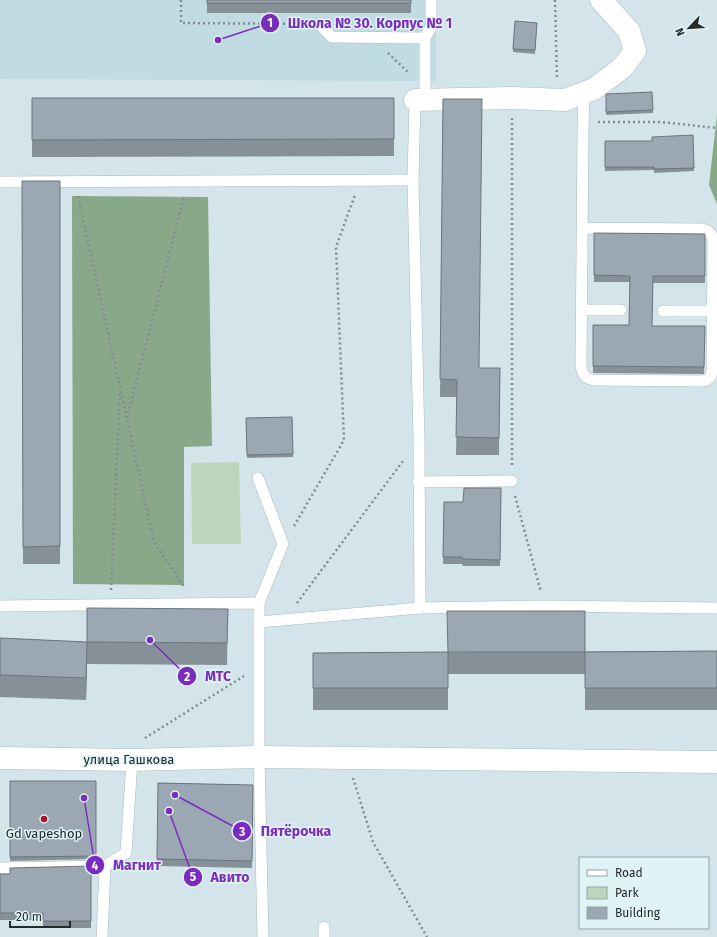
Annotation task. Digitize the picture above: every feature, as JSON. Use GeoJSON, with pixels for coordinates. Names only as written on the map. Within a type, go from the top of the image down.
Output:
{"type":"FeatureCollection","features":[{"type":"Feature","properties":{"kind":"street"},"geometry":{"type":"LineString","coordinates":[[420,100],[512,98],[565,100],[594,89],[622,68],[635,52],[629,31],[601,0]]}},
{"type":"Feature","properties":{"kind":"street","name":"улица Гашкова"},"geometry":{"type":"LineString","coordinates":[[0,758],[132,760],[259,757],[717,762]]}},
{"type":"Feature","properties":{"kind":"lane"},"geometry":{"type":"LineString","coordinates":[[420,608],[418,482],[419,440],[413,180],[425,38],[431,27],[431,0]]}},
{"type":"Feature","properties":{"kind":"lane"},"geometry":{"type":"LineString","coordinates":[[319,24],[332,37],[425,38]]}},
{"type":"Feature","properties":{"kind":"lane"},"geometry":{"type":"LineString","coordinates":[[582,228],[708,230],[712,236],[713,242],[713,311],[711,376],[707,380],[593,380],[587,379],[583,375],[581,367],[581,310],[583,122],[584,93]]}},
{"type":"Feature","properties":{"kind":"lane"},"geometry":{"type":"LineString","coordinates":[[0,182],[413,180]]}},
{"type":"Feature","properties":{"kind":"lane"},"geometry":{"type":"LineString","coordinates":[[581,310],[621,310]]}},
{"type":"Feature","properties":{"kind":"lane"},"geometry":{"type":"LineString","coordinates":[[663,311],[713,311]]}},
{"type":"Feature","properties":{"kind":"lane"},"geometry":{"type":"LineString","coordinates":[[258,478],[283,544],[259,603],[259,757],[263,937]]}},
{"type":"Feature","properties":{"kind":"lane"},"geometry":{"type":"LineString","coordinates":[[418,482],[512,481]]}},
{"type":"Feature","properties":{"kind":"lane"},"geometry":{"type":"LineString","coordinates":[[0,606],[259,603]]}},
{"type":"Feature","properties":{"kind":"lane"},"geometry":{"type":"LineString","coordinates":[[259,622],[420,608],[544,606],[717,608]]}},
{"type":"Feature","properties":{"kind":"lane"},"geometry":{"type":"LineString","coordinates":[[0,868],[105,866],[126,853],[132,760]]}},
{"type":"Feature","properties":{"kind":"lane"},"geometry":{"type":"LineString","coordinates":[[102,937],[105,866]]}},
{"type":"Feature","properties":{"kind":"path"},"geometry":{"type":"LineString","coordinates":[[181,0],[181,23],[319,24]]}},
{"type":"Feature","properties":{"kind":"path"},"geometry":{"type":"LineString","coordinates":[[551,80],[558,77],[555,0]]}},
{"type":"Feature","properties":{"kind":"path"},"geometry":{"type":"LineString","coordinates":[[371,38],[409,73],[412,73]]}},
{"type":"Feature","properties":{"kind":"path"},"geometry":{"type":"LineString","coordinates":[[512,98],[512,481],[544,606]]}},
{"type":"Feature","properties":{"kind":"path"},"geometry":{"type":"LineString","coordinates":[[583,122],[661,122],[717,128]]}},
{"type":"Feature","properties":{"kind":"path"},"geometry":{"type":"LineString","coordinates":[[283,544],[344,440],[336,247],[361,180]]}},
{"type":"Feature","properties":{"kind":"path"},"geometry":{"type":"LineString","coordinates":[[126,418],[188,181]]}},
{"type":"Feature","properties":{"kind":"path"},"geometry":{"type":"LineString","coordinates":[[75,182],[154,542],[195,604]]}},
{"type":"Feature","properties":{"kind":"path"},"geometry":{"type":"LineString","coordinates":[[110,605],[120,387]]}},
{"type":"Feature","properties":{"kind":"path"},"geometry":{"type":"LineString","coordinates":[[285,619],[419,440]]}},
{"type":"Feature","properties":{"kind":"path"},"geometry":{"type":"LineString","coordinates":[[144,738],[259,667]]}},
{"type":"Feature","properties":{"kind":"path"},"geometry":{"type":"LineString","coordinates":[[347,758],[373,842],[427,937]]}},
{"type":"Feature","properties":{"kind":"shaded area"},"geometry":{"type":"Polygon","coordinates":[[[0,0],[436,0],[436,81],[0,79],[0,0]]]}},
{"type":"Feature","properties":{"kind":"green space"},"geometry":{"type":"Polygon","coordinates":[[[717,115],[717,204],[709,185],[717,115]]]}},
{"type":"Feature","properties":{"kind":"green space"},"geometry":{"type":"Polygon","coordinates":[[[72,196],[208,197],[212,446],[184,447],[184,585],[73,584],[72,196]]]}},
{"type":"Feature","properties":{"kind":"green space"},"geometry":{"type":"Polygon","coordinates":[[[239,462],[241,544],[192,544],[191,463],[239,462]]]}},
{"type":"Feature","properties":{"kind":"building"},"geometry":{"type":"Polygon","coordinates":[[[207,0],[411,0],[411,3],[207,3],[207,0]]]}},
{"type":"Feature","properties":{"kind":"building"},"geometry":{"type":"Polygon","coordinates":[[[515,21],[537,23],[535,50],[513,49],[515,21]]]}},
{"type":"Feature","properties":{"kind":"building"},"geometry":{"type":"Polygon","coordinates":[[[652,92],[653,110],[606,112],[606,94],[652,92]]]}},
{"type":"Feature","properties":{"kind":"building"},"geometry":{"type":"Polygon","coordinates":[[[32,98],[394,98],[394,139],[32,140],[32,98]]]}},
{"type":"Feature","properties":{"kind":"building"},"geometry":{"type":"Polygon","coordinates":[[[443,99],[482,99],[479,368],[500,368],[499,438],[456,437],[457,380],[440,379],[443,99]]]}},
{"type":"Feature","properties":{"kind":"building"},"geometry":{"type":"Polygon","coordinates":[[[693,135],[694,168],[654,169],[654,167],[605,167],[605,141],[652,141],[652,137],[693,135]]]}},
{"type":"Feature","properties":{"kind":"building"},"geometry":{"type":"Polygon","coordinates":[[[22,181],[60,181],[60,546],[23,547],[22,181]]]}},
{"type":"Feature","properties":{"kind":"building"},"geometry":{"type":"Polygon","coordinates":[[[594,233],[705,234],[705,276],[653,276],[652,326],[705,326],[704,367],[593,366],[593,325],[629,325],[630,276],[594,275],[594,233]]]}},
{"type":"Feature","properties":{"kind":"building"},"geometry":{"type":"Polygon","coordinates":[[[292,417],[293,454],[247,455],[246,418],[292,417]]]}},
{"type":"Feature","properties":{"kind":"building"},"geometry":{"type":"Polygon","coordinates":[[[464,488],[501,488],[500,560],[443,557],[444,502],[463,502],[464,488]]]}},
{"type":"Feature","properties":{"kind":"building"},"geometry":{"type":"Polygon","coordinates":[[[87,608],[228,609],[227,643],[87,642],[87,608]]]}},
{"type":"Feature","properties":{"kind":"building"},"geometry":{"type":"Polygon","coordinates":[[[447,611],[585,611],[585,652],[448,652],[447,611]]]}},
{"type":"Feature","properties":{"kind":"building"},"geometry":{"type":"Polygon","coordinates":[[[0,638],[87,642],[86,678],[0,675],[0,638]]]}},
{"type":"Feature","properties":{"kind":"building"},"geometry":{"type":"Polygon","coordinates":[[[717,651],[717,688],[585,688],[585,652],[717,651]]]}},
{"type":"Feature","properties":{"kind":"building"},"geometry":{"type":"Polygon","coordinates":[[[448,652],[448,688],[313,688],[313,653],[448,652]]]}},
{"type":"Feature","properties":{"kind":"building"},"geometry":{"type":"Polygon","coordinates":[[[10,781],[96,781],[96,856],[10,857],[10,781]]]}},
{"type":"Feature","properties":{"kind":"building"},"geometry":{"type":"Polygon","coordinates":[[[158,783],[253,785],[252,861],[157,859],[158,783]]]}},
{"type":"Feature","properties":{"kind":"building"},"geometry":{"type":"Polygon","coordinates":[[[91,866],[91,921],[43,921],[43,913],[0,913],[0,874],[10,874],[10,868],[91,866]]]}},
{"type":"Feature","properties":{"kind":"place","name":"Школа № 30. Корпус № 1"},"geometry":{"type":"Point","coordinates":[218,40]}},
{"type":"Feature","properties":{"kind":"place","name":"МТС"},"geometry":{"type":"Point","coordinates":[150,640]}},
{"type":"Feature","properties":{"kind":"place","name":"Пятёрочка"},"geometry":{"type":"Point","coordinates":[175,795]}},
{"type":"Feature","properties":{"kind":"place","name":"Магнит"},"geometry":{"type":"Point","coordinates":[84,798]}},
{"type":"Feature","properties":{"kind":"place","name":"Авито"},"geometry":{"type":"Point","coordinates":[169,811]}},
{"type":"Feature","properties":{"kind":"place","name":"Gd vapeshop"},"geometry":{"type":"Point","coordinates":[44,819]}}]}
